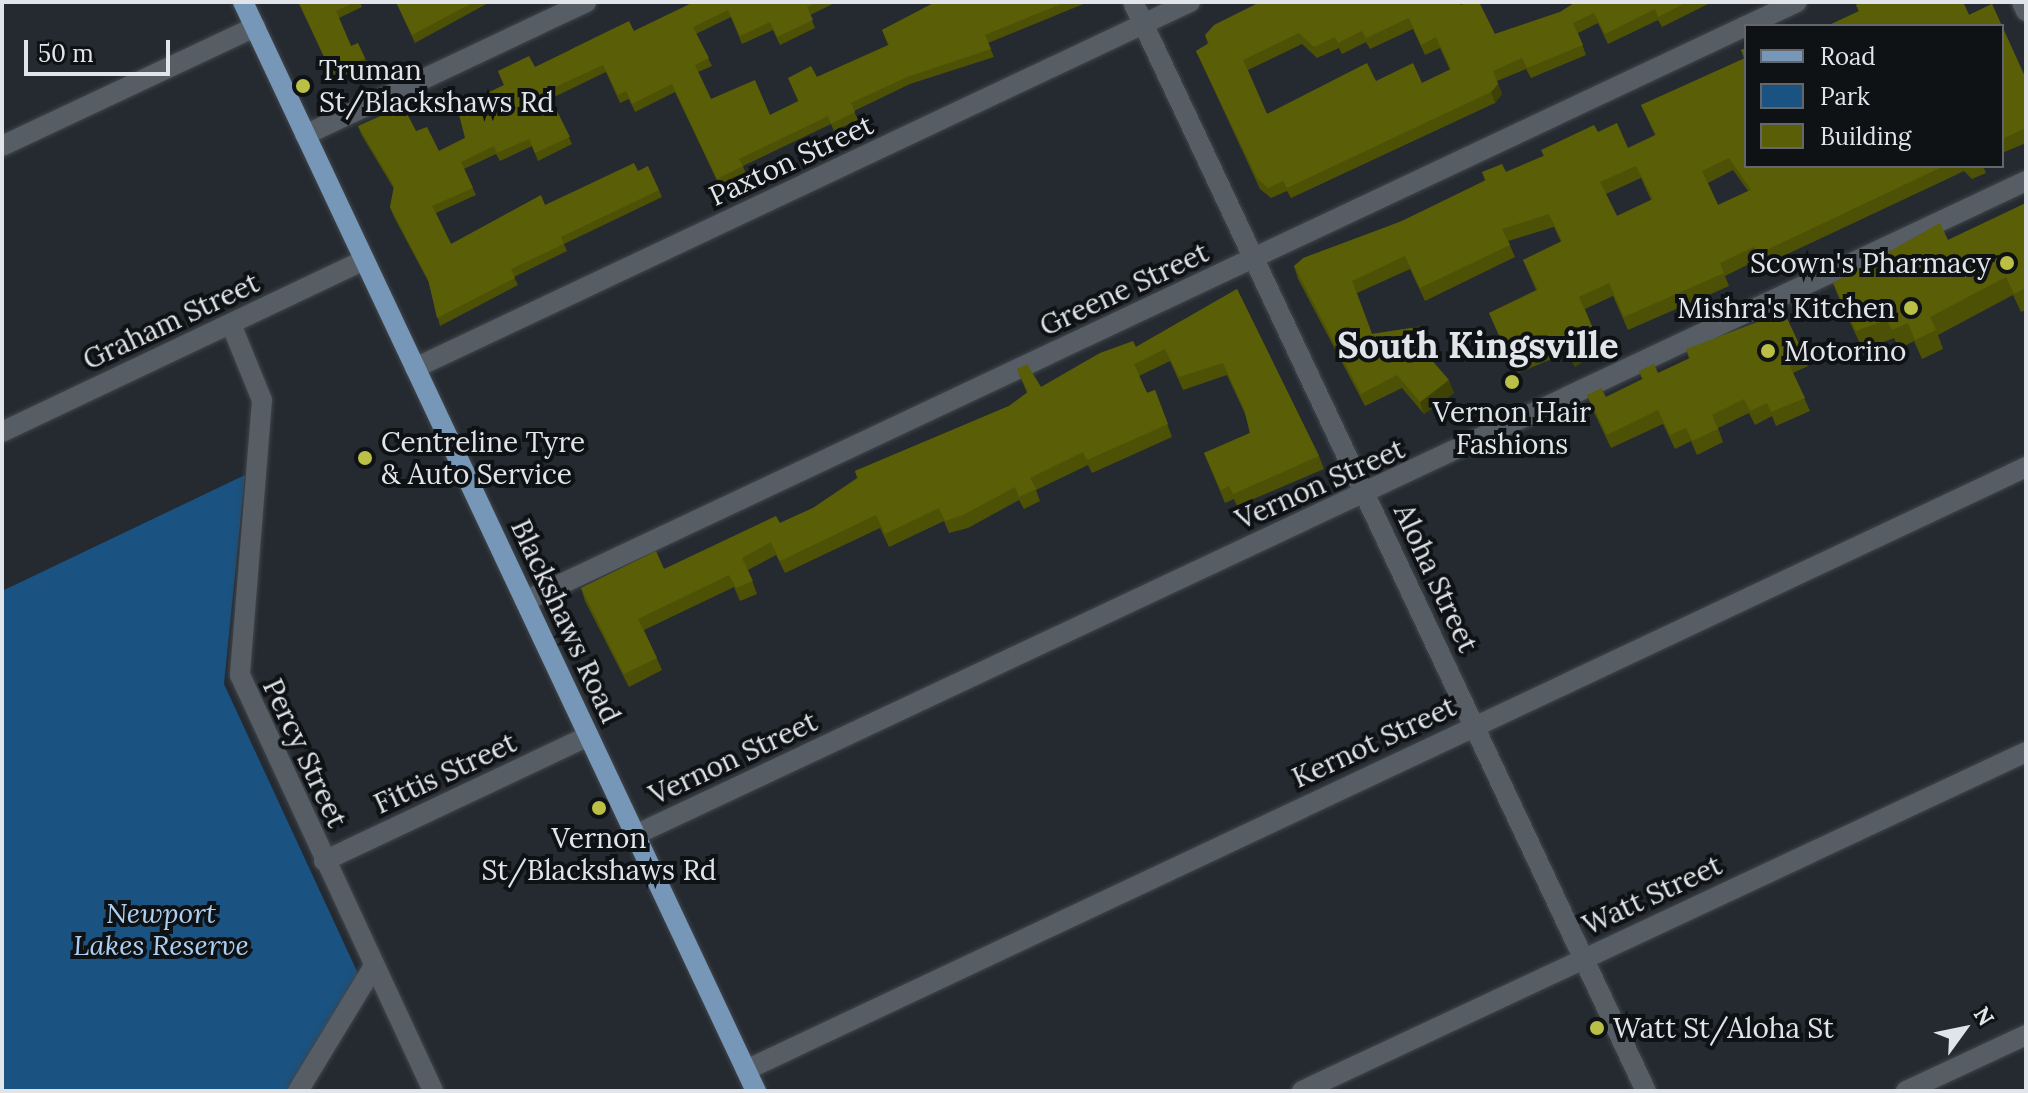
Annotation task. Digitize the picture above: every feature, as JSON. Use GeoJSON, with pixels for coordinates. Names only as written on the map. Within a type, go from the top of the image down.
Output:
{"type":"FeatureCollection","features":[{"type":"Feature","properties":{"kind":"main road","name":"Blackshaws Road"},"geometry":{"type":"LineString","coordinates":[[243,2],[756,1091]]}},
{"type":"Feature","properties":{"kind":"street"},"geometry":{"type":"LineString","coordinates":[[305,135],[586,2]]}},
{"type":"Feature","properties":{"kind":"street","name":"Aloha Street"},"geometry":{"type":"LineString","coordinates":[[1133,2],[1646,1091]]}},
{"type":"Feature","properties":{"kind":"street","name":"Paxton Street"},"geometry":{"type":"LineString","coordinates":[[415,368],[1190,2]]}},
{"type":"Feature","properties":{"kind":"street","name":"Greene Street"},"geometry":{"type":"LineString","coordinates":[[1750,24],[1797,2]]}},
{"type":"Feature","properties":{"kind":"street"},"geometry":{"type":"LineString","coordinates":[[2022,2],[2026,11]]}},
{"type":"Feature","properties":{"kind":"street"},"geometry":{"type":"LineString","coordinates":[[2,146],[255,27]]}},
{"type":"Feature","properties":{"kind":"street","name":"Greene Street"},"geometry":{"type":"LineString","coordinates":[[525,601],[1744,27]]}},
{"type":"Feature","properties":{"kind":"street","name":"Vernon Street"},"geometry":{"type":"LineString","coordinates":[[635,835],[2026,181]]}},
{"type":"Feature","properties":{"kind":"street","name":"Graham Street"},"geometry":{"type":"LineString","coordinates":[[2,432],[364,260]]}},
{"type":"Feature","properties":{"kind":"street","name":"Percy Street"},"geometry":{"type":"LineString","coordinates":[[231,324],[262,400],[240,675],[433,1091]]}},
{"type":"Feature","properties":{"kind":"street","name":"Kernot Street"},"geometry":{"type":"LineString","coordinates":[[746,1070],[2026,467]]}},
{"type":"Feature","properties":{"kind":"street","name":"Fittis Street"},"geometry":{"type":"LineString","coordinates":[[324,861],[589,736]]}},
{"type":"Feature","properties":{"kind":"street","name":"Watt Street"},"geometry":{"type":"LineString","coordinates":[[1302,1091],[2026,752]]}},
{"type":"Feature","properties":{"kind":"street"},"geometry":{"type":"LineString","coordinates":[[298,1091],[374,966]]}},
{"type":"Feature","properties":{"kind":"street"},"geometry":{"type":"LineString","coordinates":[[1906,1091],[2026,1035]]}},
{"type":"Feature","properties":{"kind":"green space","name":"Newport Lakes Reserve"},"geometry":{"type":"Polygon","coordinates":[[[245,475],[224,684],[361,980],[298,1091],[2,1091],[2,591],[245,475]]]}},
{"type":"Feature","properties":{"kind":"building"},"geometry":{"type":"Polygon","coordinates":[[[299,2],[355,2],[336,11],[351,46],[358,43],[365,58],[332,74],[299,2]]]}},
{"type":"Feature","properties":{"kind":"building"},"geometry":{"type":"Polygon","coordinates":[[[396,2],[474,2],[412,35],[396,2]]]}},
{"type":"Feature","properties":{"kind":"building"},"geometry":{"type":"Polygon","coordinates":[[[694,2],[818,2],[807,7],[813,20],[777,37],[770,22],[740,36],[728,10],[693,27],[709,58],[695,65],[711,99],[755,80],[770,115],[799,101],[788,78],[811,66],[817,77],[889,45],[882,30],[933,2],[1066,2],[985,35],[991,49],[907,77],[851,103],[855,112],[831,124],[828,116],[739,159],[743,166],[717,179],[672,84],[632,104],[626,91],[618,95],[603,65],[547,91],[570,137],[535,153],[529,139],[497,153],[494,146],[461,162],[473,188],[432,206],[451,244],[541,195],[545,205],[634,163],[638,171],[648,166],[659,190],[561,237],[564,244],[511,269],[515,278],[437,318],[428,279],[390,207],[394,186],[358,126],[403,106],[416,131],[427,127],[439,151],[465,138],[457,107],[504,85],[498,71],[529,56],[535,67],[629,21],[634,31],[694,2]]]}},
{"type":"Feature","properties":{"kind":"building"},"geometry":{"type":"Polygon","coordinates":[[[1260,2],[1459,2],[1461,5],[1479,2],[1495,34],[1560,12],[1576,2],[1687,2],[1658,17],[1655,9],[1605,34],[1594,13],[1573,23],[1583,45],[1527,68],[1522,58],[1493,71],[1498,84],[1491,92],[1287,188],[1283,181],[1268,188],[1257,178],[1196,51],[1209,43],[1205,35],[1214,25],[1260,2]],[[1409,18],[1366,38],[1362,31],[1338,43],[1335,37],[1314,47],[1299,33],[1243,60],[1267,114],[1367,63],[1376,81],[1413,63],[1422,83],[1451,69],[1436,37],[1421,45],[1409,18]]]}},
{"type":"Feature","properties":{"kind":"building"},"geometry":{"type":"Polygon","coordinates":[[[1862,2],[1963,2],[1969,15],[1992,4],[2001,24],[1831,24],[1859,11],[1856,5],[1862,2]]]}},
{"type":"Feature","properties":{"kind":"building"},"geometry":{"type":"Polygon","coordinates":[[[2004,30],[2026,79],[2026,128],[2004,138],[2004,30]]]}},
{"type":"Feature","properties":{"kind":"building"},"geometry":{"type":"Polygon","coordinates":[[[1744,58],[1744,168],[1940,168],[1758,254],[1754,247],[1720,263],[1724,273],[1624,317],[1609,283],[1579,297],[1596,336],[1571,354],[1564,339],[1511,361],[1489,313],[1538,290],[1523,260],[1562,241],[1549,214],[1502,229],[1510,245],[1420,288],[1405,256],[1352,281],[1372,334],[1424,326],[1430,358],[1449,380],[1420,402],[1397,375],[1361,394],[1294,266],[1303,258],[1402,221],[1486,180],[1482,172],[1502,164],[1506,172],[1544,156],[1541,150],[1594,125],[1598,132],[1617,123],[1628,148],[1656,135],[1641,105],[1744,58]],[[1729,158],[1702,171],[1718,205],[1751,190],[1729,158]],[[1636,166],[1600,182],[1617,216],[1653,199],[1636,166]]]}},
{"type":"Feature","properties":{"kind":"building"},"geometry":{"type":"Polygon","coordinates":[[[2026,203],[2026,288],[2014,294],[2006,277],[1930,317],[1936,330],[1915,340],[1908,323],[1892,330],[1887,320],[1856,331],[1833,283],[1940,223],[1948,240],[2026,203]]]}},
{"type":"Feature","properties":{"kind":"building"},"geometry":{"type":"Polygon","coordinates":[[[1237,289],[1319,456],[1233,494],[1229,486],[1221,490],[1204,453],[1250,433],[1244,409],[1223,363],[1179,377],[1165,349],[1134,364],[1147,393],[1155,390],[1168,424],[1087,460],[1083,452],[1030,478],[1036,489],[1019,497],[1015,487],[963,515],[945,521],[939,508],[885,534],[876,515],[780,561],[771,542],[742,558],[753,581],[736,588],[729,575],[638,619],[657,658],[624,674],[581,588],[656,551],[664,569],[776,516],[780,523],[813,508],[858,478],[855,471],[1009,406],[1028,392],[1017,369],[1027,364],[1041,387],[1100,353],[1133,341],[1136,347],[1237,289]]]}},
{"type":"Feature","properties":{"kind":"building"},"geometry":{"type":"Polygon","coordinates":[[[1784,312],[1803,352],[1787,360],[1805,398],[1771,412],[1767,403],[1750,411],[1744,399],[1712,415],[1718,429],[1692,441],[1686,428],[1670,435],[1658,410],[1607,435],[1587,395],[1601,388],[1606,397],[1643,379],[1639,371],[1654,364],[1658,373],[1690,358],[1686,349],[1784,312]]]}},
{"type":"Feature","properties":{"kind":"place","name":"Truman St/Blackshaws Rd"},"geometry":{"type":"Point","coordinates":[303,86]}},
{"type":"Feature","properties":{"kind":"place","name":"Scown's Pharmacy"},"geometry":{"type":"Point","coordinates":[2007,263]}},
{"type":"Feature","properties":{"kind":"place","name":"Mishra's Kitchen"},"geometry":{"type":"Point","coordinates":[1911,308]}},
{"type":"Feature","properties":{"kind":"place","name":"Motorino"},"geometry":{"type":"Point","coordinates":[1768,351]}},
{"type":"Feature","properties":{"kind":"place","name":"Vernon Hair Fashions"},"geometry":{"type":"Point","coordinates":[1512,382]}},
{"type":"Feature","properties":{"kind":"place","name":"Centreline Tyre & Auto Service"},"geometry":{"type":"Point","coordinates":[365,458]}},
{"type":"Feature","properties":{"kind":"place","name":"Vernon St/Blackshaws Rd"},"geometry":{"type":"Point","coordinates":[599,808]}},
{"type":"Feature","properties":{"kind":"place","name":"Watt St/Aloha St"},"geometry":{"type":"Point","coordinates":[1597,1028]}},
{"type":"Feature","properties":{"kind":"district","name":"South Kingsville"},"geometry":{"type":"Point","coordinates":[1478,346]}}]}
